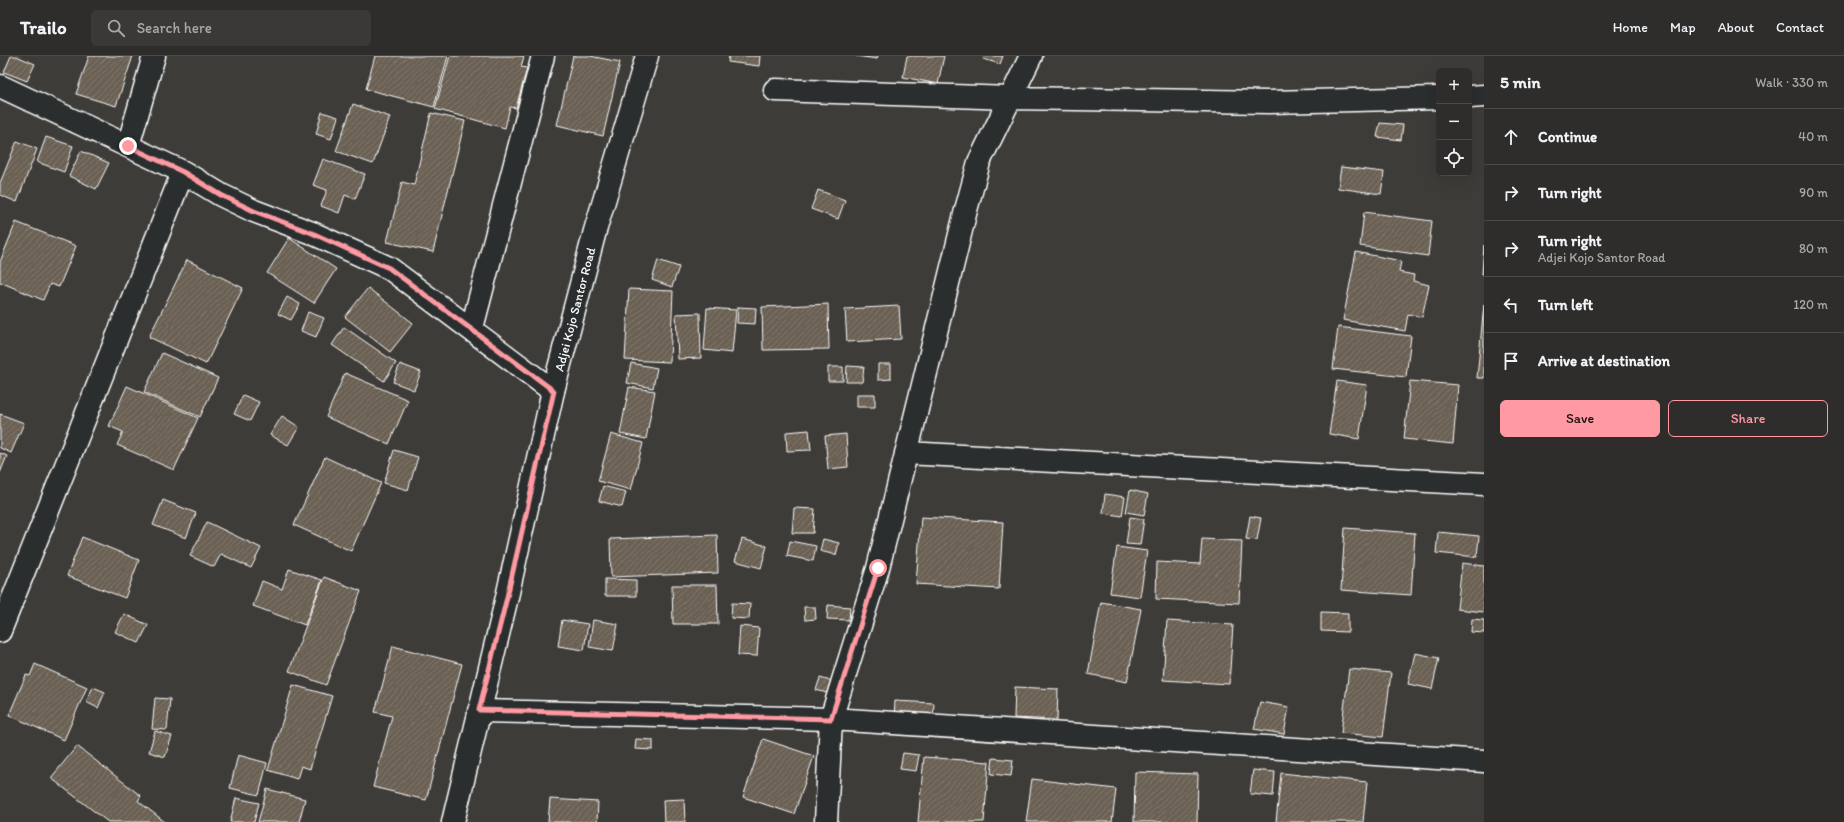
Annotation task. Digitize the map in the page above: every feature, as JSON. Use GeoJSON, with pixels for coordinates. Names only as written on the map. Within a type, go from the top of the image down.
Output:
{"type":"FeatureCollection","features":[{"type":"Feature","properties":{"kind":"street"},"geometry":{"type":"LineString","coordinates":[[128,146],[154,56]]}},
{"type":"Feature","properties":{"kind":"street"},"geometry":{"type":"LineString","coordinates":[[472,328],[544,56]]}},
{"type":"Feature","properties":{"kind":"street","name":"Adjei Kojo Santor Road"},"geometry":{"type":"LineString","coordinates":[[453,822],[507,597],[554,391],[595,231],[647,56]]}},
{"type":"Feature","properties":{"kind":"street"},"geometry":{"type":"LineString","coordinates":[[826,822],[831,719],[878,568],[966,210],[977,169],[1030,56]]}},
{"type":"Feature","properties":{"kind":"street"},"geometry":{"type":"LineString","coordinates":[[0,86],[61,116],[183,172],[221,195],[254,211],[312,233],[389,268],[422,295],[472,328],[554,391]]}},
{"type":"Feature","properties":{"kind":"street"},"geometry":{"type":"LineString","coordinates":[[775,90],[1011,98],[1269,102],[1436,98]]}},
{"type":"Feature","properties":{"kind":"street"},"geometry":{"type":"LineString","coordinates":[[1472,97],[1484,96]]}},
{"type":"Feature","properties":{"kind":"street"},"geometry":{"type":"LineString","coordinates":[[0,631],[183,172]]}},
{"type":"Feature","properties":{"kind":"street"},"geometry":{"type":"LineString","coordinates":[[906,453],[1484,484]]}},
{"type":"Feature","properties":{"kind":"street"},"geometry":{"type":"LineString","coordinates":[[479,710],[831,719],[1484,761]]}},
{"type":"Feature","properties":{"kind":"building"},"geometry":{"type":"Polygon","coordinates":[[[11,56],[16,56],[35,64],[27,81],[4,72],[11,56]]]}},
{"type":"Feature","properties":{"kind":"building"},"geometry":{"type":"Polygon","coordinates":[[[89,56],[133,56],[116,106],[76,94],[89,56]]]}},
{"type":"Feature","properties":{"kind":"building"},"geometry":{"type":"Polygon","coordinates":[[[375,56],[448,56],[434,107],[366,89],[375,56]]]}},
{"type":"Feature","properties":{"kind":"building"},"geometry":{"type":"Polygon","coordinates":[[[450,56],[524,56],[521,67],[527,68],[516,108],[510,107],[505,128],[435,109],[450,56]]]}},
{"type":"Feature","properties":{"kind":"building"},"geometry":{"type":"Polygon","coordinates":[[[573,56],[590,56],[620,62],[603,136],[557,125],[573,56]]]}},
{"type":"Feature","properties":{"kind":"building"},"geometry":{"type":"Polygon","coordinates":[[[729,56],[760,56],[759,66],[728,62],[729,56]]]}},
{"type":"Feature","properties":{"kind":"building"},"geometry":{"type":"Polygon","coordinates":[[[856,56],[878,56],[877,59],[856,56]]]}},
{"type":"Feature","properties":{"kind":"building"},"geometry":{"type":"Polygon","coordinates":[[[907,56],[944,56],[938,84],[903,77],[907,56]]]}},
{"type":"Feature","properties":{"kind":"building"},"geometry":{"type":"Polygon","coordinates":[[[984,56],[1003,56],[1000,64],[983,59],[984,56]]]}},
{"type":"Feature","properties":{"kind":"building"},"geometry":{"type":"Polygon","coordinates":[[[353,104],[390,117],[373,164],[336,151],[353,104]]]}},
{"type":"Feature","properties":{"kind":"building"},"geometry":{"type":"Polygon","coordinates":[[[322,112],[338,117],[331,139],[316,134],[322,112]]]}},
{"type":"Feature","properties":{"kind":"building"},"geometry":{"type":"Polygon","coordinates":[[[431,113],[465,121],[433,252],[387,242],[402,182],[414,185],[431,113]]]}},
{"type":"Feature","properties":{"kind":"building"},"geometry":{"type":"Polygon","coordinates":[[[1380,123],[1403,125],[1401,140],[1377,137],[1380,123]]]}},
{"type":"Feature","properties":{"kind":"building"},"geometry":{"type":"Polygon","coordinates":[[[46,137],[73,146],[64,172],[37,162],[46,137]]]}},
{"type":"Feature","properties":{"kind":"building"},"geometry":{"type":"Polygon","coordinates":[[[17,141],[37,149],[17,202],[0,195],[0,183],[17,141]]]}},
{"type":"Feature","properties":{"kind":"building"},"geometry":{"type":"Polygon","coordinates":[[[81,151],[109,163],[96,189],[69,176],[81,151]]]}},
{"type":"Feature","properties":{"kind":"building"},"geometry":{"type":"Polygon","coordinates":[[[323,159],[365,174],[355,199],[345,195],[339,213],[321,206],[327,190],[313,185],[323,159]]]}},
{"type":"Feature","properties":{"kind":"building"},"geometry":{"type":"Polygon","coordinates":[[[1341,167],[1384,172],[1381,194],[1338,188],[1341,167]]]}},
{"type":"Feature","properties":{"kind":"building"},"geometry":{"type":"Polygon","coordinates":[[[818,190],[845,200],[838,219],[811,209],[818,190]]]}},
{"type":"Feature","properties":{"kind":"building"},"geometry":{"type":"Polygon","coordinates":[[[1364,212],[1432,221],[1428,256],[1360,246],[1364,212]]]}},
{"type":"Feature","properties":{"kind":"building"},"geometry":{"type":"Polygon","coordinates":[[[16,222],[76,246],[59,287],[50,284],[43,300],[0,282],[0,262],[16,222]]]}},
{"type":"Feature","properties":{"kind":"building"},"geometry":{"type":"Polygon","coordinates":[[[289,238],[336,269],[314,303],[267,273],[289,238]]]}},
{"type":"Feature","properties":{"kind":"building"},"geometry":{"type":"Polygon","coordinates":[[[1484,245],[1484,274],[1482,274],[1484,245]]]}},
{"type":"Feature","properties":{"kind":"building"},"geometry":{"type":"Polygon","coordinates":[[[1356,252],[1401,261],[1399,272],[1414,275],[1413,281],[1429,285],[1422,317],[1408,314],[1405,331],[1343,320],[1356,252]]]}},
{"type":"Feature","properties":{"kind":"building"},"geometry":{"type":"Polygon","coordinates":[[[187,260],[243,288],[206,364],[149,337],[187,260]]]}},
{"type":"Feature","properties":{"kind":"building"},"geometry":{"type":"Polygon","coordinates":[[[658,260],[679,267],[672,287],[652,280],[658,260]]]}},
{"type":"Feature","properties":{"kind":"building"},"geometry":{"type":"Polygon","coordinates":[[[368,288],[413,323],[390,352],[345,317],[368,288]]]}},
{"type":"Feature","properties":{"kind":"building"},"geometry":{"type":"Polygon","coordinates":[[[629,289],[673,291],[670,362],[625,360],[629,289]]]}},
{"type":"Feature","properties":{"kind":"building"},"geometry":{"type":"Polygon","coordinates":[[[287,297],[300,304],[291,320],[278,314],[287,297]]]}},
{"type":"Feature","properties":{"kind":"building"},"geometry":{"type":"Polygon","coordinates":[[[828,304],[829,349],[763,350],[762,307],[828,304]]]}},
{"type":"Feature","properties":{"kind":"building"},"geometry":{"type":"Polygon","coordinates":[[[1484,304],[1484,378],[1477,378],[1484,304]]]}},
{"type":"Feature","properties":{"kind":"building"},"geometry":{"type":"Polygon","coordinates":[[[899,306],[901,339],[847,342],[845,309],[899,306]]]}},
{"type":"Feature","properties":{"kind":"building"},"geometry":{"type":"Polygon","coordinates":[[[738,307],[756,308],[755,324],[737,323],[738,307]]]}},
{"type":"Feature","properties":{"kind":"building"},"geometry":{"type":"Polygon","coordinates":[[[707,308],[736,310],[732,353],[704,350],[707,308]]]}},
{"type":"Feature","properties":{"kind":"building"},"geometry":{"type":"Polygon","coordinates":[[[308,312],[324,318],[316,337],[301,331],[308,312]]]}},
{"type":"Feature","properties":{"kind":"building"},"geometry":{"type":"Polygon","coordinates":[[[700,313],[701,358],[678,359],[676,314],[700,313]]]}},
{"type":"Feature","properties":{"kind":"building"},"geometry":{"type":"Polygon","coordinates":[[[344,327],[396,363],[384,381],[332,345],[344,327]]]}},
{"type":"Feature","properties":{"kind":"building"},"geometry":{"type":"Polygon","coordinates":[[[1338,327],[1411,336],[1406,377],[1333,369],[1338,327]]]}},
{"type":"Feature","properties":{"kind":"building"},"geometry":{"type":"Polygon","coordinates":[[[162,353],[218,378],[200,417],[144,392],[162,353]]]}},
{"type":"Feature","properties":{"kind":"building"},"geometry":{"type":"Polygon","coordinates":[[[631,363],[657,368],[653,388],[627,383],[631,363]]]}},
{"type":"Feature","properties":{"kind":"building"},"geometry":{"type":"Polygon","coordinates":[[[400,364],[421,372],[414,390],[393,382],[400,364]]]}},
{"type":"Feature","properties":{"kind":"building"},"geometry":{"type":"Polygon","coordinates":[[[878,364],[891,364],[891,379],[878,380],[878,364]]]}},
{"type":"Feature","properties":{"kind":"building"},"geometry":{"type":"Polygon","coordinates":[[[847,366],[864,367],[862,382],[846,382],[847,366]]]}},
{"type":"Feature","properties":{"kind":"building"},"geometry":{"type":"Polygon","coordinates":[[[828,367],[843,367],[843,381],[828,381],[828,367]]]}},
{"type":"Feature","properties":{"kind":"building"},"geometry":{"type":"Polygon","coordinates":[[[345,373],[408,400],[389,444],[326,417],[345,373]]]}},
{"type":"Feature","properties":{"kind":"building"},"geometry":{"type":"Polygon","coordinates":[[[1337,381],[1367,385],[1359,439],[1329,434],[1337,381]]]}},
{"type":"Feature","properties":{"kind":"building"},"geometry":{"type":"Polygon","coordinates":[[[1410,381],[1458,385],[1453,444],[1404,439],[1410,381]]]}},
{"type":"Feature","properties":{"kind":"building"},"geometry":{"type":"Polygon","coordinates":[[[127,386],[198,418],[174,470],[117,445],[123,432],[109,426],[127,386]]]}},
{"type":"Feature","properties":{"kind":"building"},"geometry":{"type":"Polygon","coordinates":[[[629,387],[655,391],[646,439],[620,434],[629,387]]]}},
{"type":"Feature","properties":{"kind":"building"},"geometry":{"type":"Polygon","coordinates":[[[857,394],[875,394],[875,407],[857,407],[857,394]]]}},
{"type":"Feature","properties":{"kind":"building"},"geometry":{"type":"Polygon","coordinates":[[[243,395],[259,402],[250,421],[234,414],[243,395]]]}},
{"type":"Feature","properties":{"kind":"building"},"geometry":{"type":"Polygon","coordinates":[[[0,414],[24,423],[11,453],[0,448],[0,414]]]}},
{"type":"Feature","properties":{"kind":"building"},"geometry":{"type":"Polygon","coordinates":[[[282,416],[299,427],[288,445],[270,435],[282,416]]]}},
{"type":"Feature","properties":{"kind":"building"},"geometry":{"type":"Polygon","coordinates":[[[809,430],[811,450],[787,451],[786,432],[809,430]]]}},
{"type":"Feature","properties":{"kind":"building"},"geometry":{"type":"Polygon","coordinates":[[[611,434],[643,443],[631,490],[598,481],[611,434]]]}},
{"type":"Feature","properties":{"kind":"building"},"geometry":{"type":"Polygon","coordinates":[[[846,434],[848,467],[828,469],[825,436],[846,434]]]}},
{"type":"Feature","properties":{"kind":"building"},"geometry":{"type":"Polygon","coordinates":[[[394,450],[418,457],[408,490],[384,483],[394,450]]]}},
{"type":"Feature","properties":{"kind":"building"},"geometry":{"type":"Polygon","coordinates":[[[0,453],[7,456],[0,473],[0,453]]]}},
{"type":"Feature","properties":{"kind":"building"},"geometry":{"type":"Polygon","coordinates":[[[325,457],[381,483],[351,551],[294,525],[325,457]]]}},
{"type":"Feature","properties":{"kind":"building"},"geometry":{"type":"Polygon","coordinates":[[[603,486],[626,492],[622,507],[599,501],[603,486]]]}},
{"type":"Feature","properties":{"kind":"building"},"geometry":{"type":"Polygon","coordinates":[[[1130,490],[1148,494],[1144,515],[1126,512],[1130,490]]]}},
{"type":"Feature","properties":{"kind":"building"},"geometry":{"type":"Polygon","coordinates":[[[1105,494],[1125,497],[1122,516],[1103,513],[1105,494]]]}},
{"type":"Feature","properties":{"kind":"building"},"geometry":{"type":"Polygon","coordinates":[[[163,500],[196,513],[186,538],[153,525],[163,500]]]}},
{"type":"Feature","properties":{"kind":"building"},"geometry":{"type":"Polygon","coordinates":[[[794,508],[815,509],[813,533],[792,533],[794,508]]]}},
{"type":"Feature","properties":{"kind":"building"},"geometry":{"type":"Polygon","coordinates":[[[1250,516],[1261,518],[1257,540],[1246,539],[1250,516]]]}},
{"type":"Feature","properties":{"kind":"building"},"geometry":{"type":"Polygon","coordinates":[[[921,517],[1003,522],[999,589],[916,584],[921,517]]]}},
{"type":"Feature","properties":{"kind":"building"},"geometry":{"type":"Polygon","coordinates":[[[1130,517],[1144,519],[1140,545],[1126,544],[1130,517]]]}},
{"type":"Feature","properties":{"kind":"building"},"geometry":{"type":"Polygon","coordinates":[[[207,522],[261,548],[251,568],[221,554],[214,567],[190,556],[207,522]]]}},
{"type":"Feature","properties":{"kind":"building"},"geometry":{"type":"Polygon","coordinates":[[[1345,528],[1415,533],[1411,595],[1341,590],[1345,528]]]}},
{"type":"Feature","properties":{"kind":"building"},"geometry":{"type":"Polygon","coordinates":[[[1438,532],[1479,536],[1477,557],[1436,553],[1438,532]]]}},
{"type":"Feature","properties":{"kind":"building"},"geometry":{"type":"Polygon","coordinates":[[[717,535],[718,573],[611,577],[610,539],[717,535]]]}},
{"type":"Feature","properties":{"kind":"building"},"geometry":{"type":"Polygon","coordinates":[[[82,537],[139,560],[125,598],[67,576],[82,537]]]}},
{"type":"Feature","properties":{"kind":"building"},"geometry":{"type":"Polygon","coordinates":[[[742,539],[767,546],[761,568],[735,561],[742,539]]]}},
{"type":"Feature","properties":{"kind":"building"},"geometry":{"type":"Polygon","coordinates":[[[823,539],[839,543],[836,555],[820,551],[823,539]]]}},
{"type":"Feature","properties":{"kind":"building"},"geometry":{"type":"Polygon","coordinates":[[[1202,539],[1242,541],[1239,603],[1156,599],[1157,562],[1200,564],[1202,539]]]}},
{"type":"Feature","properties":{"kind":"building"},"geometry":{"type":"Polygon","coordinates":[[[790,541],[816,546],[813,561],[787,556],[790,541]]]}},
{"type":"Feature","properties":{"kind":"building"},"geometry":{"type":"Polygon","coordinates":[[[1117,547],[1147,551],[1140,597],[1110,593],[1117,547]]]}},
{"type":"Feature","properties":{"kind":"building"},"geometry":{"type":"Polygon","coordinates":[[[1462,563],[1484,566],[1484,612],[1457,609],[1462,563]]]}},
{"type":"Feature","properties":{"kind":"building"},"geometry":{"type":"Polygon","coordinates":[[[289,569],[322,580],[305,625],[253,606],[262,581],[282,589],[289,569]]]}},
{"type":"Feature","properties":{"kind":"building"},"geometry":{"type":"Polygon","coordinates":[[[324,577],[361,591],[326,685],[289,671],[324,577]]]}},
{"type":"Feature","properties":{"kind":"building"},"geometry":{"type":"Polygon","coordinates":[[[605,579],[636,580],[636,596],[605,596],[605,579]]]}},
{"type":"Feature","properties":{"kind":"building"},"geometry":{"type":"Polygon","coordinates":[[[672,585],[717,585],[718,624],[673,624],[672,585]]]}},
{"type":"Feature","properties":{"kind":"building"},"geometry":{"type":"Polygon","coordinates":[[[1101,602],[1141,609],[1127,682],[1088,674],[1101,602]]]}},
{"type":"Feature","properties":{"kind":"building"},"geometry":{"type":"Polygon","coordinates":[[[732,603],[750,604],[749,619],[731,618],[732,603]]]}},
{"type":"Feature","properties":{"kind":"building"},"geometry":{"type":"Polygon","coordinates":[[[828,605],[850,607],[849,620],[827,619],[828,605]]]}},
{"type":"Feature","properties":{"kind":"building"},"geometry":{"type":"Polygon","coordinates":[[[804,607],[815,607],[816,619],[805,620],[804,607]]]}},
{"type":"Feature","properties":{"kind":"building"},"geometry":{"type":"Polygon","coordinates":[[[1321,612],[1348,613],[1348,632],[1321,631],[1321,612]]]}},
{"type":"Feature","properties":{"kind":"building"},"geometry":{"type":"Polygon","coordinates":[[[124,614],[148,625],[139,643],[115,632],[124,614]]]}},
{"type":"Feature","properties":{"kind":"building"},"geometry":{"type":"Polygon","coordinates":[[[1472,619],[1484,620],[1484,633],[1471,632],[1472,619]]]}},
{"type":"Feature","properties":{"kind":"building"},"geometry":{"type":"Polygon","coordinates":[[[562,620],[588,624],[584,650],[558,646],[562,620]]]}},
{"type":"Feature","properties":{"kind":"building"},"geometry":{"type":"Polygon","coordinates":[[[593,620],[618,624],[613,651],[589,647],[593,620]]]}},
{"type":"Feature","properties":{"kind":"building"},"geometry":{"type":"Polygon","coordinates":[[[1167,621],[1233,625],[1229,684],[1163,680],[1167,621]]]}},
{"type":"Feature","properties":{"kind":"building"},"geometry":{"type":"Polygon","coordinates":[[[740,626],[759,628],[757,656],[738,655],[740,626]]]}},
{"type":"Feature","properties":{"kind":"building"},"geometry":{"type":"Polygon","coordinates":[[[393,646],[462,664],[426,800],[373,787],[392,716],[375,712],[393,646]]]}},
{"type":"Feature","properties":{"kind":"building"},"geometry":{"type":"Polygon","coordinates":[[[1415,653],[1439,658],[1432,689],[1408,684],[1415,653]]]}},
{"type":"Feature","properties":{"kind":"building"},"geometry":{"type":"Polygon","coordinates":[[[35,664],[87,687],[64,740],[9,715],[26,675],[30,676],[35,664]]]}},
{"type":"Feature","properties":{"kind":"building"},"geometry":{"type":"Polygon","coordinates":[[[1349,669],[1391,673],[1383,737],[1341,733],[1349,669]]]}},
{"type":"Feature","properties":{"kind":"building"},"geometry":{"type":"Polygon","coordinates":[[[820,678],[838,683],[834,695],[816,690],[820,678]]]}},
{"type":"Feature","properties":{"kind":"building"},"geometry":{"type":"Polygon","coordinates":[[[293,685],[332,696],[310,769],[301,766],[297,779],[268,770],[293,685]]]}},
{"type":"Feature","properties":{"kind":"building"},"geometry":{"type":"Polygon","coordinates":[[[93,687],[105,692],[98,708],[86,702],[93,687]]]}},
{"type":"Feature","properties":{"kind":"building"},"geometry":{"type":"Polygon","coordinates":[[[1015,687],[1058,689],[1057,720],[1014,718],[1015,687]]]}},
{"type":"Feature","properties":{"kind":"building"},"geometry":{"type":"Polygon","coordinates":[[[155,698],[170,699],[167,730],[152,729],[155,698]]]}},
{"type":"Feature","properties":{"kind":"building"},"geometry":{"type":"Polygon","coordinates":[[[895,701],[934,703],[933,719],[894,717],[895,701]]]}},
{"type":"Feature","properties":{"kind":"building"},"geometry":{"type":"Polygon","coordinates":[[[1260,702],[1289,707],[1284,734],[1254,729],[1260,702]]]}},
{"type":"Feature","properties":{"kind":"building"},"geometry":{"type":"Polygon","coordinates":[[[155,731],[172,736],[165,757],[149,752],[155,731]]]}},
{"type":"Feature","properties":{"kind":"building"},"geometry":{"type":"Polygon","coordinates":[[[636,739],[653,740],[653,750],[635,749],[636,739]]]}},
{"type":"Feature","properties":{"kind":"building"},"geometry":{"type":"Polygon","coordinates":[[[763,739],[814,756],[794,814],[743,797],[763,739]]]}},
{"type":"Feature","properties":{"kind":"building"},"geometry":{"type":"Polygon","coordinates":[[[77,746],[141,796],[138,801],[165,822],[108,822],[51,778],[77,746]]]}},
{"type":"Feature","properties":{"kind":"building"},"geometry":{"type":"Polygon","coordinates":[[[903,753],[919,755],[916,771],[900,769],[903,753]]]}},
{"type":"Feature","properties":{"kind":"building"},"geometry":{"type":"Polygon","coordinates":[[[238,755],[267,763],[259,795],[230,788],[238,755]]]}},
{"type":"Feature","properties":{"kind":"building"},"geometry":{"type":"Polygon","coordinates":[[[924,757],[989,762],[984,822],[918,822],[924,757]]]}},
{"type":"Feature","properties":{"kind":"building"},"geometry":{"type":"Polygon","coordinates":[[[993,758],[1013,760],[1011,776],[991,774],[993,758]]]}},
{"type":"Feature","properties":{"kind":"building"},"geometry":{"type":"Polygon","coordinates":[[[1253,770],[1275,772],[1273,796],[1250,794],[1253,770]]]}},
{"type":"Feature","properties":{"kind":"building"},"geometry":{"type":"Polygon","coordinates":[[[1135,772],[1198,774],[1197,822],[1134,822],[1135,772]]]}},
{"type":"Feature","properties":{"kind":"building"},"geometry":{"type":"Polygon","coordinates":[[[1281,773],[1367,782],[1363,822],[1276,822],[1281,773]]]}},
{"type":"Feature","properties":{"kind":"building"},"geometry":{"type":"Polygon","coordinates":[[[1032,779],[1116,789],[1112,822],[1026,822],[1032,779]]]}},
{"type":"Feature","properties":{"kind":"building"},"geometry":{"type":"Polygon","coordinates":[[[267,789],[305,799],[299,822],[258,822],[267,789]]]}},
{"type":"Feature","properties":{"kind":"building"},"geometry":{"type":"Polygon","coordinates":[[[236,798],[259,803],[254,822],[230,822],[236,798]]]}},
{"type":"Feature","properties":{"kind":"building"},"geometry":{"type":"Polygon","coordinates":[[[550,799],[598,802],[597,822],[548,822],[550,799]]]}},
{"type":"Feature","properties":{"kind":"building"},"geometry":{"type":"Polygon","coordinates":[[[684,799],[685,822],[664,822],[663,800],[684,799]]]}},
{"type":"Feature","properties":{"kind":"route"},"geometry":{"type":"LineString","coordinates":[[128,146],[183,172],[221,195],[254,211],[312,233],[389,268],[422,295],[472,328],[554,391],[531,495],[479,710],[831,719],[878,568]]}}]}
